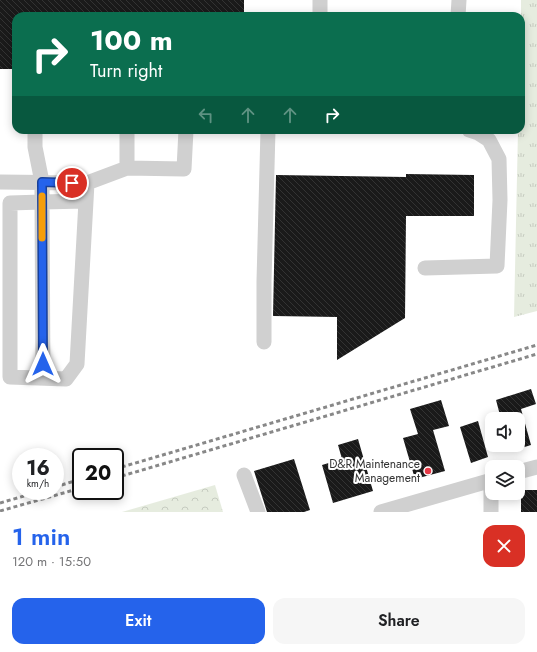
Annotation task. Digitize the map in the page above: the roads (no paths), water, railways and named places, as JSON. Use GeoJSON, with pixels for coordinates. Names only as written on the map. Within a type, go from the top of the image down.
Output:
{"type":"FeatureCollection","features":[{"type":"Feature","properties":{"kind":"street"},"geometry":{"type":"LineString","coordinates":[[320,0],[320,12]]}},
{"type":"Feature","properties":{"kind":"street"},"geometry":{"type":"LineString","coordinates":[[458,12],[459,0]]}},
{"type":"Feature","properties":{"kind":"street"},"geometry":{"type":"LineString","coordinates":[[35,134],[35,147],[42,182],[43,378]]}},
{"type":"Feature","properties":{"kind":"street"},"geometry":{"type":"LineString","coordinates":[[127,168],[128,134]]}},
{"type":"Feature","properties":{"kind":"street"},"geometry":{"type":"LineString","coordinates":[[0,182],[87,183],[127,168],[184,169],[186,134]]}},
{"type":"Feature","properties":{"kind":"street"},"geometry":{"type":"LineString","coordinates":[[264,342],[268,134]]}},
{"type":"Feature","properties":{"kind":"street"},"geometry":{"type":"LineString","coordinates":[[425,268],[497,266],[500,200],[499,159],[489,140],[480,134]]}},
{"type":"Feature","properties":{"kind":"street"},"geometry":{"type":"LineString","coordinates":[[85,201],[10,203],[10,377],[66,379],[77,364],[87,183]]}},
{"type":"Feature","properties":{"kind":"street"},"geometry":{"type":"LineString","coordinates":[[525,470],[537,467]]}},
{"type":"Feature","properties":{"kind":"street"},"geometry":{"type":"LineString","coordinates":[[244,475],[258,512]]}},
{"type":"Feature","properties":{"kind":"street"},"geometry":{"type":"LineString","coordinates":[[381,512],[485,482]]}},
{"type":"Feature","properties":{"kind":"street"},"geometry":{"type":"LineString","coordinates":[[491,500],[491,512]]}},
{"type":"Feature","properties":{"kind":"railway"},"geometry":{"type":"LineString","coordinates":[[124,466],[537,345]]}},
{"type":"Feature","properties":{"kind":"railway"},"geometry":{"type":"LineString","coordinates":[[124,475],[537,354]]}},
{"type":"Feature","properties":{"kind":"railway"},"geometry":{"type":"LineString","coordinates":[[64,484],[72,482]]}},
{"type":"Feature","properties":{"kind":"railway"},"geometry":{"type":"LineString","coordinates":[[0,511],[72,491]]}},
{"type":"Feature","properties":{"kind":"railway"},"geometry":{"type":"LineString","coordinates":[[0,503],[12,499]]}},
{"type":"Feature","properties":{"kind":"place","name":"D&R Maintenance Management"},"geometry":{"type":"Point","coordinates":[428,471]}}]}
